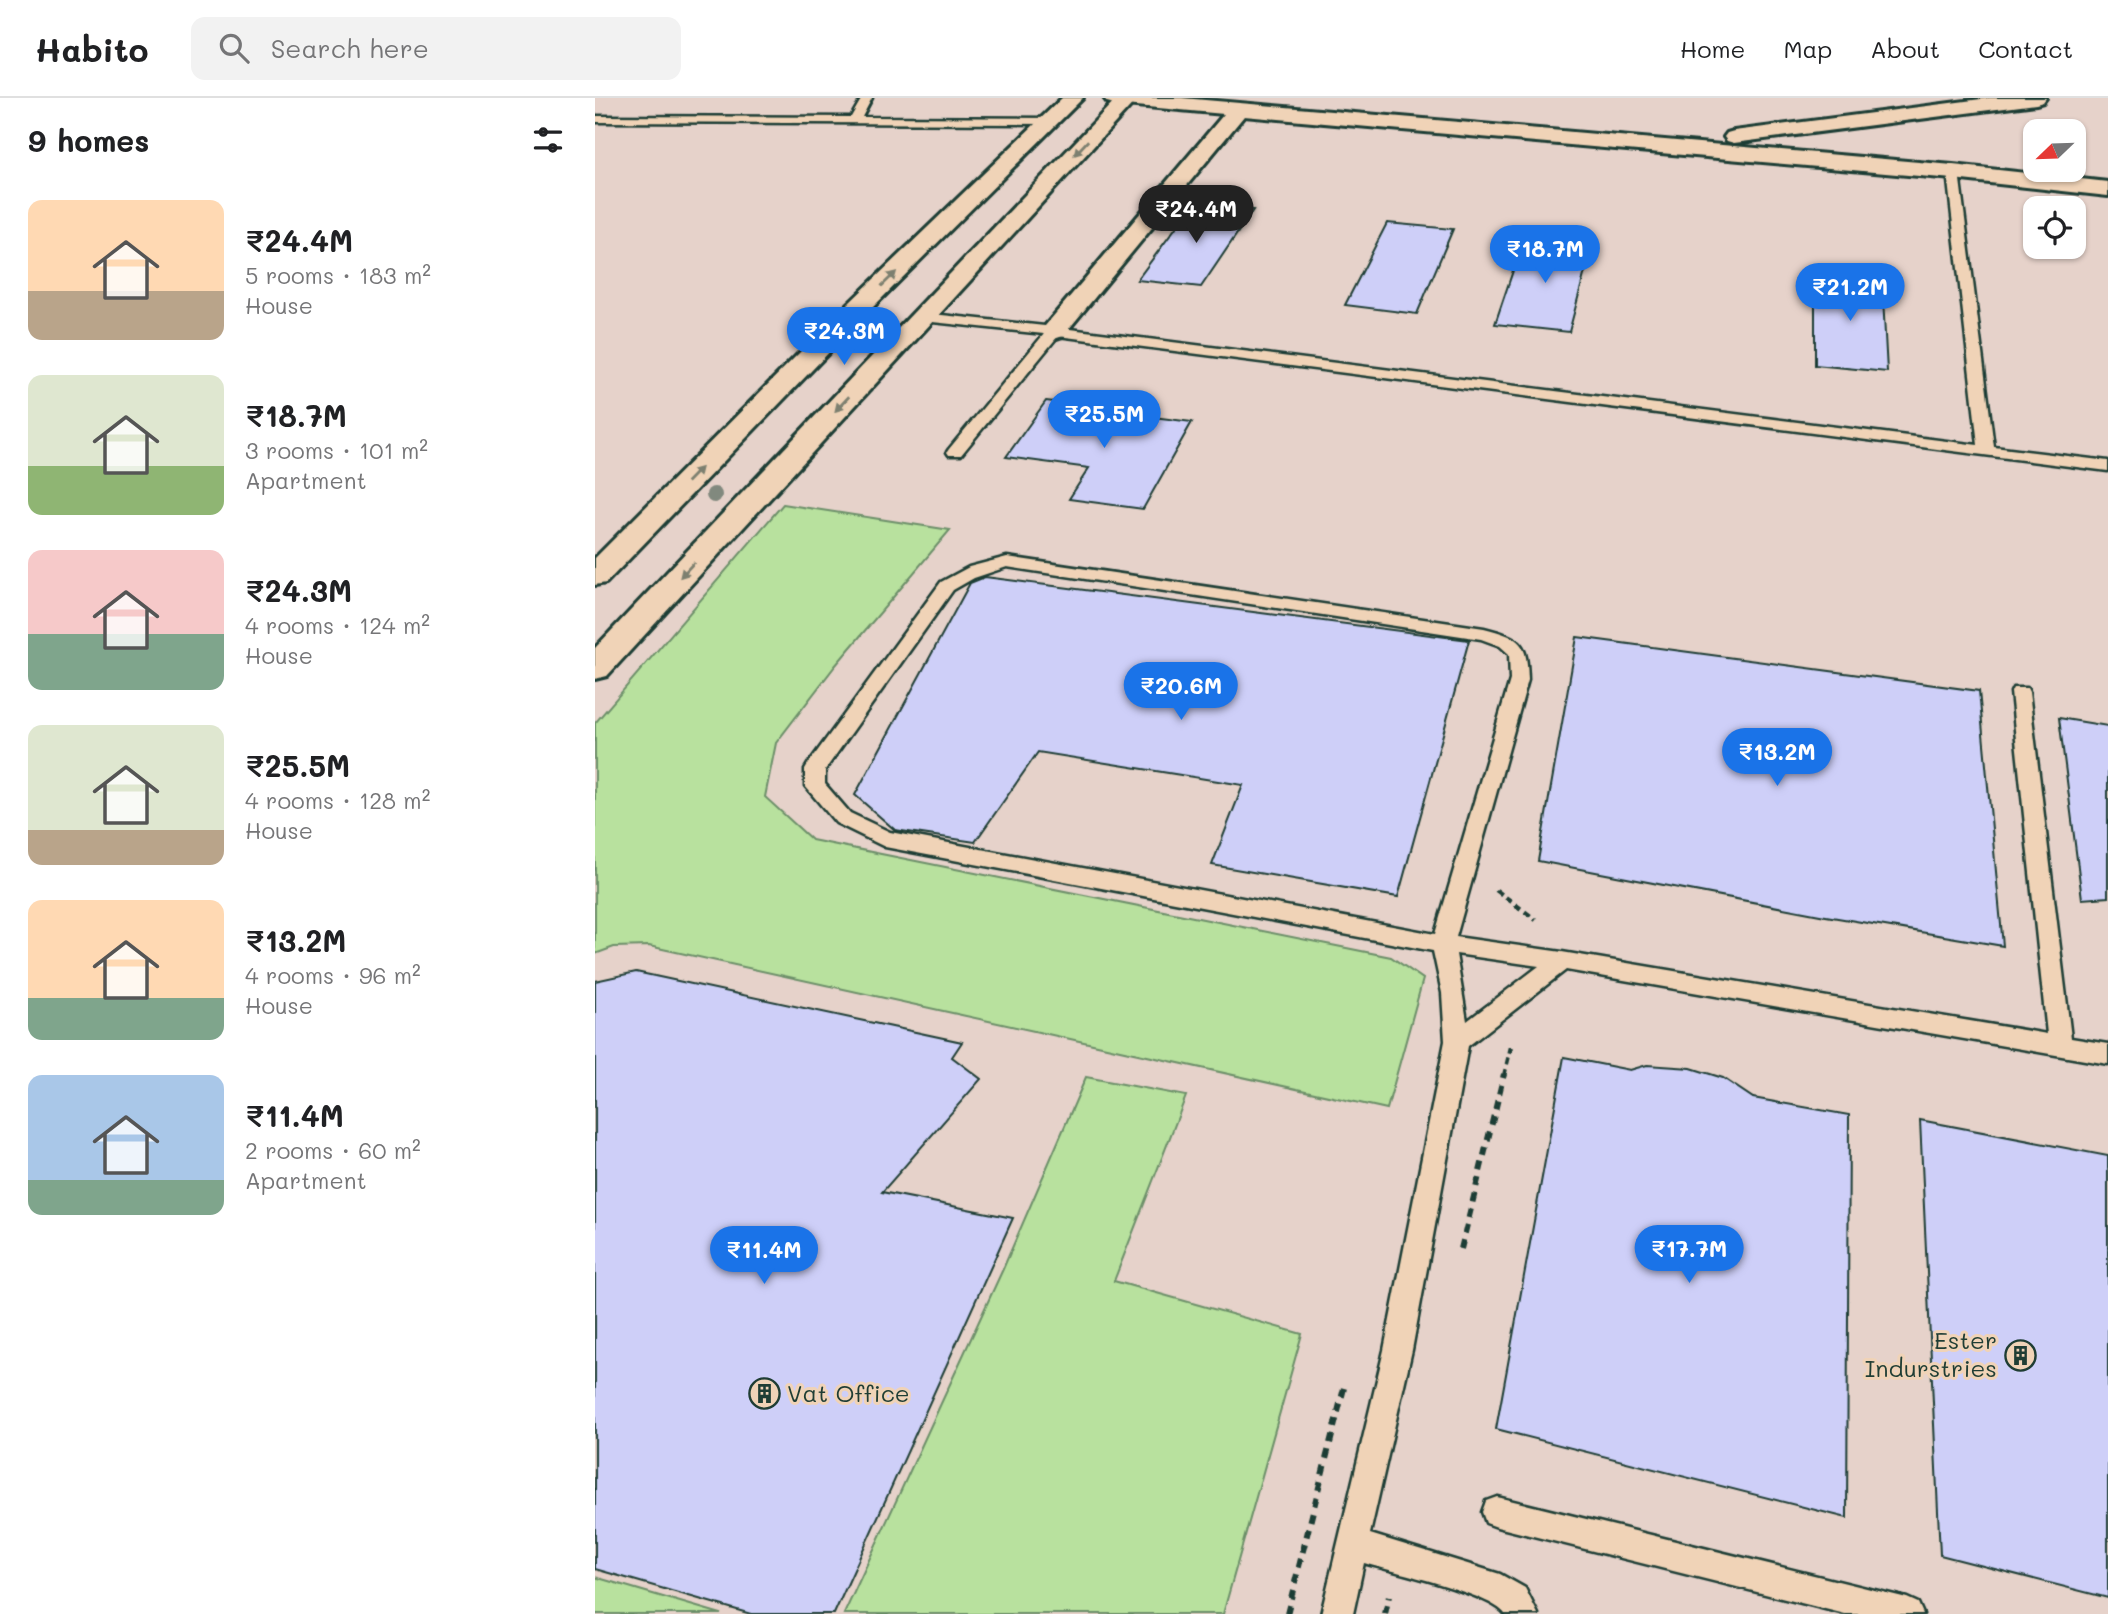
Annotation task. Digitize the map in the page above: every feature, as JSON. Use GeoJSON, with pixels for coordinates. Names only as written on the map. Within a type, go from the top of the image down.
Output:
{"type":"FeatureCollection","features":[{"type":"Feature","properties":{"kind":"street"},"geometry":{"type":"LineString","coordinates":[[595,576],[857,309],[1073,98]]}},
{"type":"Feature","properties":{"kind":"street"},"geometry":{"type":"LineString","coordinates":[[595,668],[923,317],[1123,98],[1953,172],[2108,189]]}},
{"type":"Feature","properties":{"kind":"street"},"geometry":{"type":"LineString","coordinates":[[1659,147],[2036,98]]}},
{"type":"Feature","properties":{"kind":"street"},"geometry":{"type":"LineString","coordinates":[[1054,331],[1239,109]]}},
{"type":"Feature","properties":{"kind":"lane"},"geometry":{"type":"LineString","coordinates":[[855,120],[867,98]]}},
{"type":"Feature","properties":{"kind":"lane"},"geometry":{"type":"LineString","coordinates":[[595,119],[1050,121]]}},
{"type":"Feature","properties":{"kind":"lane"},"geometry":{"type":"LineString","coordinates":[[1953,172],[1987,451]]}},
{"type":"Feature","properties":{"kind":"lane"},"geometry":{"type":"LineString","coordinates":[[923,317],[1054,331],[2108,467]]}},
{"type":"Feature","properties":{"kind":"lane"},"geometry":{"type":"LineString","coordinates":[[955,452],[1054,331]]}},
{"type":"Feature","properties":{"kind":"lane"},"geometry":{"type":"LineString","coordinates":[[1337,1614],[1398,1350],[1457,1041],[1453,993],[1443,944],[1519,680],[1518,652],[1506,642],[1484,634],[1007,562],[962,576],[947,586],[815,769],[815,786],[843,818],[885,839],[1443,944],[1562,961],[2108,1054]]}},
{"type":"Feature","properties":{"kind":"lane"},"geometry":{"type":"LineString","coordinates":[[2020,692],[2060,1046]]}},
{"type":"Feature","properties":{"kind":"lane"},"geometry":{"type":"LineString","coordinates":[[1457,1041],[1562,961]]}},
{"type":"Feature","properties":{"kind":"lane"},"geometry":{"type":"LineString","coordinates":[[1497,1512],[1907,1614]]}},
{"type":"Feature","properties":{"kind":"lane"},"geometry":{"type":"LineString","coordinates":[[1352,1544],[1489,1586],[1514,1599],[1522,1614]]}},
{"type":"Feature","properties":{"kind":"path"},"geometry":{"type":"LineString","coordinates":[[1493,888],[1534,920],[1548,922]]}},
{"type":"Feature","properties":{"kind":"path"},"geometry":{"type":"LineString","coordinates":[[1457,1263],[1514,1035]]}},
{"type":"Feature","properties":{"kind":"green space"},"geometry":{"type":"Polygon","coordinates":[[[783,504],[950,530],[835,666],[776,743],[765,797],[812,840],[1391,957],[1423,979],[1387,1109],[649,946],[614,947],[595,954],[595,723],[783,504]]]}},
{"type":"Feature","properties":{"kind":"green space"},"geometry":{"type":"Polygon","coordinates":[[[1086,1077],[1186,1096],[1114,1281],[1302,1334],[1223,1614],[844,1614],[1003,1269],[1086,1077]]]}},
{"type":"Feature","properties":{"kind":"green space"},"geometry":{"type":"Polygon","coordinates":[[[595,1577],[721,1614],[595,1614],[595,1577]]]}},
{"type":"Feature","properties":{"kind":"building"},"geometry":{"type":"Polygon","coordinates":[[[1194,203],[1253,210],[1201,287],[1137,280],[1194,203]]]}},
{"type":"Feature","properties":{"kind":"building"},"geometry":{"type":"Polygon","coordinates":[[[1387,223],[1453,229],[1417,314],[1345,305],[1387,223]]]}},
{"type":"Feature","properties":{"kind":"building"},"geometry":{"type":"Polygon","coordinates":[[[1524,238],[1592,245],[1569,332],[1495,324],[1524,238]]]}},
{"type":"Feature","properties":{"kind":"building"},"geometry":{"type":"Polygon","coordinates":[[[1815,272],[1882,279],[1887,372],[1815,365],[1815,272]]]}},
{"type":"Feature","properties":{"kind":"building"},"geometry":{"type":"Polygon","coordinates":[[[1046,401],[1192,422],[1143,509],[1069,499],[1089,468],[1006,457],[1046,401]]]}},
{"type":"Feature","properties":{"kind":"building"},"geometry":{"type":"Polygon","coordinates":[[[985,577],[1469,640],[1398,897],[1212,865],[1243,785],[1038,752],[975,842],[895,830],[855,795],[970,583],[985,577]]]}},
{"type":"Feature","properties":{"kind":"building"},"geometry":{"type":"Polygon","coordinates":[[[1577,637],[1979,691],[2003,946],[1820,915],[1538,861],[1577,637]]]}},
{"type":"Feature","properties":{"kind":"building"},"geometry":{"type":"Polygon","coordinates":[[[2059,718],[2108,726],[2108,897],[2082,899],[2059,718]]]}},
{"type":"Feature","properties":{"kind":"building","name":"Vat Office"},"geometry":{"type":"Polygon","coordinates":[[[636,972],[962,1042],[952,1057],[981,1079],[882,1192],[1013,1218],[834,1614],[751,1614],[595,1569],[595,981],[636,972]]]}},
{"type":"Feature","properties":{"kind":"building"},"geometry":{"type":"Polygon","coordinates":[[[1564,1057],[1630,1070],[1647,1065],[1691,1068],[1723,1078],[1753,1098],[1849,1115],[1847,1518],[1496,1429],[1564,1057]]]}},
{"type":"Feature","properties":{"kind":"building","name":"Ester Indurstries"},"geometry":{"type":"Polygon","coordinates":[[[1920,1120],[2108,1156],[2108,1598],[1940,1555],[1920,1120]]]}},
{"type":"Feature","properties":{"kind":"place","name":"Ester Indurstries"},"geometry":{"type":"Point","coordinates":[2020,1355]}},
{"type":"Feature","properties":{"kind":"place","name":"Vat Office"},"geometry":{"type":"Point","coordinates":[764,1394]}}]}
